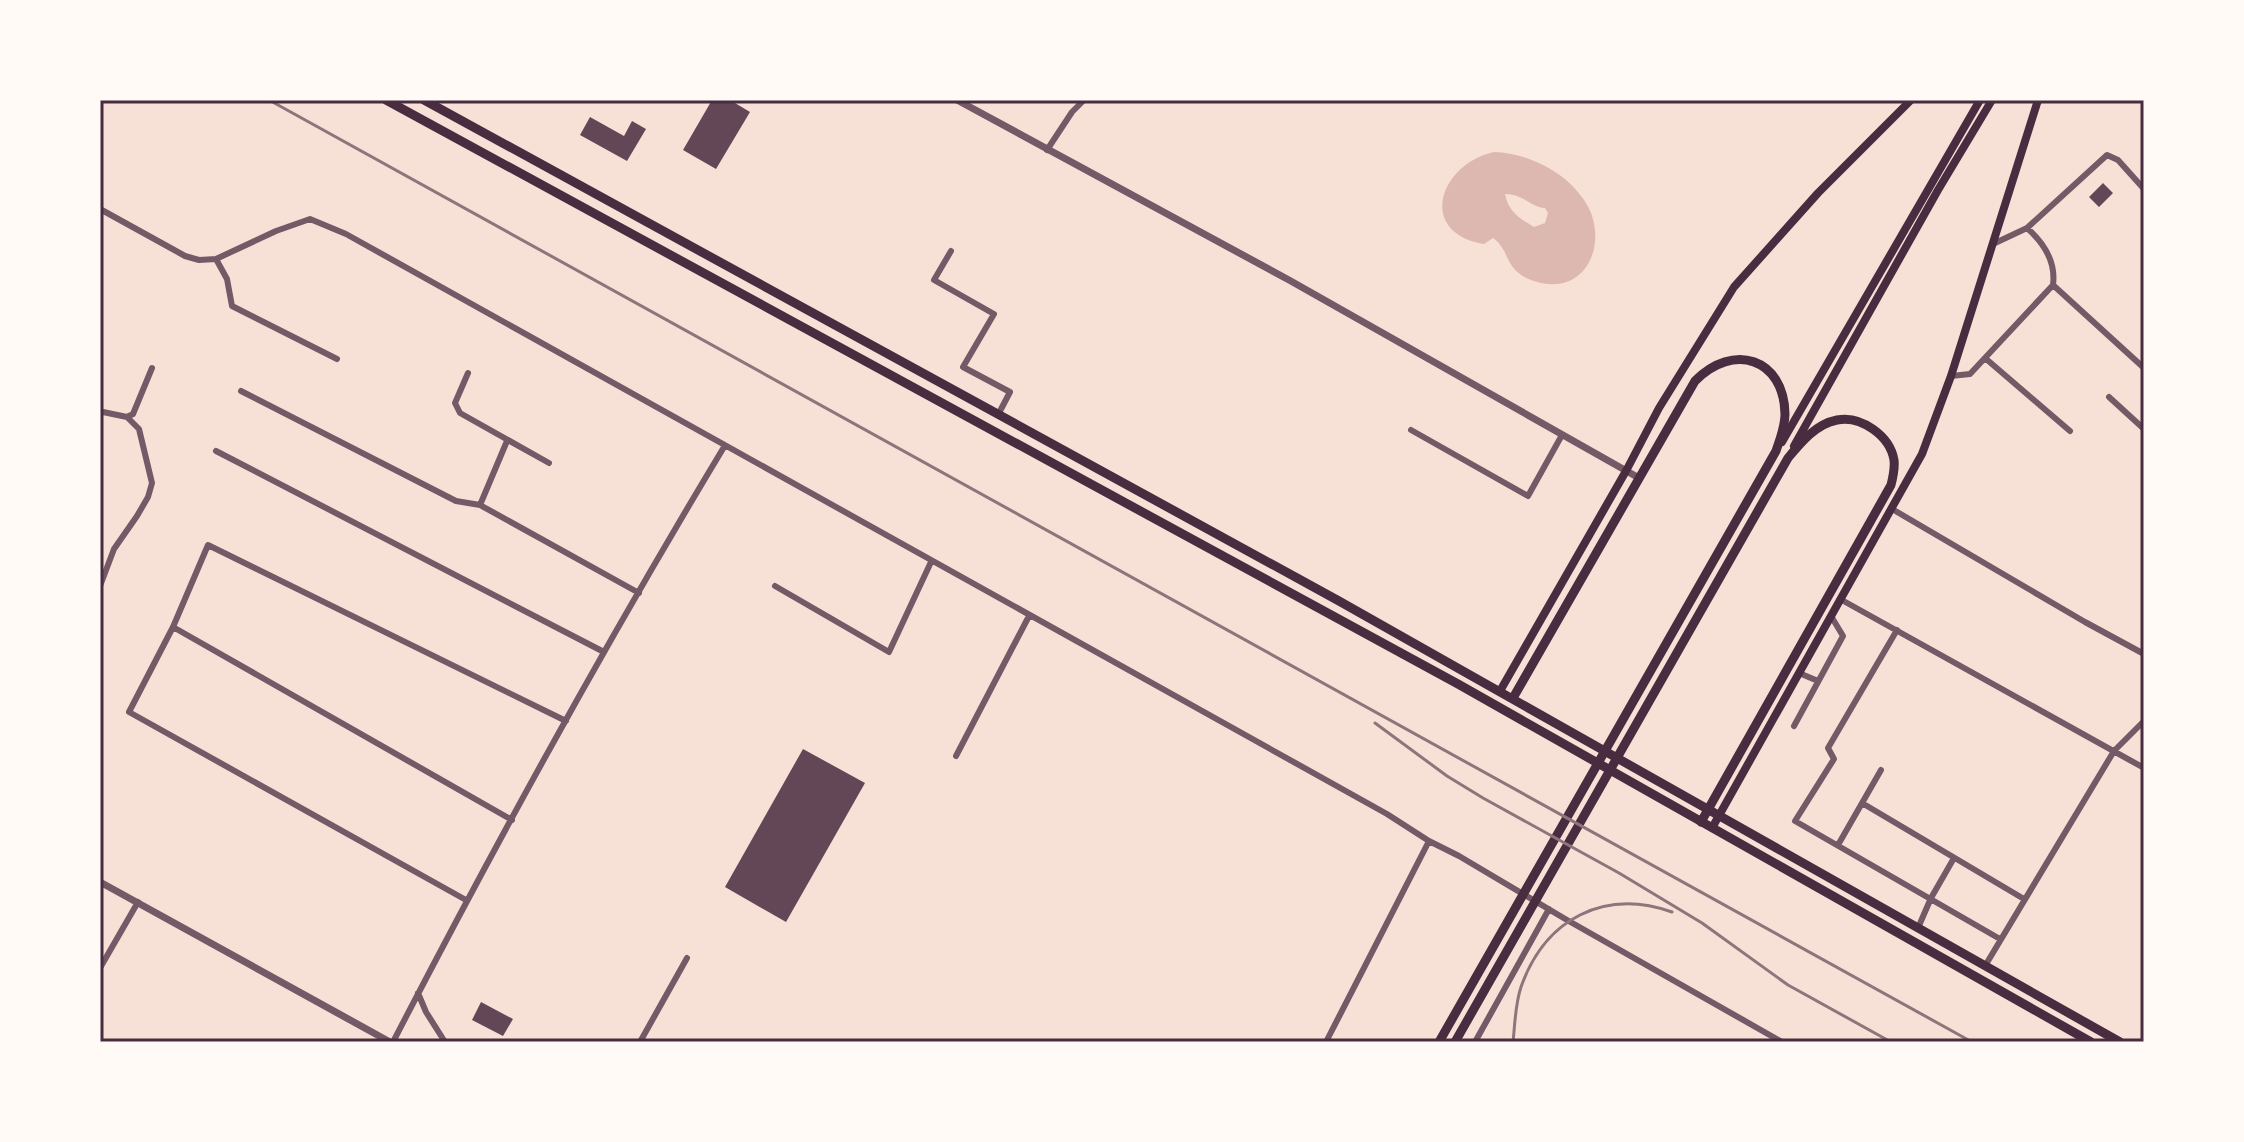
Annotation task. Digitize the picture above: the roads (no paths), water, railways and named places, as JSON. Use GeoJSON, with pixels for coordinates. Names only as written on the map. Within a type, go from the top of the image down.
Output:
{"type":"FeatureCollection","features":[{"type":"Feature","properties":{"kind":"main road"},"geometry":{"type":"LineString","coordinates":[[386,100],[1458,684],[2091,1042]]}},
{"type":"Feature","properties":{"kind":"main road"},"geometry":{"type":"LineString","coordinates":[[424,100],[999,413],[1513,698],[2120,1042]]}},
{"type":"Feature","properties":{"kind":"main road"},"geometry":{"type":"LineString","coordinates":[[1500,691],[1659,408],[1734,287],[1818,193],[1911,100]]}},
{"type":"Feature","properties":{"kind":"main road"},"geometry":{"type":"LineString","coordinates":[[1439,1042],[1980,100]]}},
{"type":"Feature","properties":{"kind":"main road"},"geometry":{"type":"LineString","coordinates":[[1455,1042],[1992,100]]}},
{"type":"Feature","properties":{"kind":"main road"},"geometry":{"type":"LineString","coordinates":[[1712,828],[1922,454],[1951,376],[2038,100]]}},
{"type":"Feature","properties":{"kind":"main road"},"geometry":{"type":"LineString","coordinates":[[1513,698],[1695,381],[1706,369],[1734,358],[1749,359],[1760,364],[1778,382],[1785,416],[1776,451]]}},
{"type":"Feature","properties":{"kind":"main road"},"geometry":{"type":"LineString","coordinates":[[1701,822],[1884,498],[1894,471],[1889,444],[1877,431],[1859,421],[1839,419],[1821,426],[1804,439],[1788,458]]}},
{"type":"Feature","properties":{"kind":"main road"},"geometry":{"type":"LineString","coordinates":[[1287,592],[1295,577]]}},
{"type":"Feature","properties":{"kind":"main road"},"geometry":{"type":"LineString","coordinates":[[1931,953],[1939,950],[1938,941]]}},
{"type":"Feature","properties":{"kind":"street"},"geometry":{"type":"LineString","coordinates":[[957,100],[1289,280],[1639,478]]}},
{"type":"Feature","properties":{"kind":"street"},"geometry":{"type":"LineString","coordinates":[[1047,150],[1072,112],[1084,100]]}},
{"type":"Feature","properties":{"kind":"street"},"geometry":{"type":"LineString","coordinates":[[1993,244],[2027,228],[2107,155],[2118,160],[2144,189]]}},
{"type":"Feature","properties":{"kind":"street"},"geometry":{"type":"LineString","coordinates":[[100,209],[185,256],[199,260],[216,259],[310,219],[346,234],[1387,814],[1782,1042]]}},
{"type":"Feature","properties":{"kind":"street"},"geometry":{"type":"LineString","coordinates":[[1951,376],[1970,374],[2053,285],[2049,255],[2038,237],[2027,228]]}},
{"type":"Feature","properties":{"kind":"street"},"geometry":{"type":"LineString","coordinates":[[951,251],[934,280],[994,314],[963,367],[1010,392],[999,413]]}},
{"type":"Feature","properties":{"kind":"street"},"geometry":{"type":"LineString","coordinates":[[216,259],[227,279],[232,306],[337,359]]}},
{"type":"Feature","properties":{"kind":"street"},"geometry":{"type":"LineString","coordinates":[[2053,285],[2144,368]]}},
{"type":"Feature","properties":{"kind":"street"},"geometry":{"type":"LineString","coordinates":[[1985,358],[2070,431]]}},
{"type":"Feature","properties":{"kind":"street"},"geometry":{"type":"LineString","coordinates":[[127,417],[133,414],[152,368]]}},
{"type":"Feature","properties":{"kind":"street"},"geometry":{"type":"LineString","coordinates":[[468,373],[455,403],[460,413],[549,463]]}},
{"type":"Feature","properties":{"kind":"street"},"geometry":{"type":"LineString","coordinates":[[241,391],[456,501],[480,505],[639,593]]}},
{"type":"Feature","properties":{"kind":"street"},"geometry":{"type":"LineString","coordinates":[[2109,397],[2144,429]]}},
{"type":"Feature","properties":{"kind":"street"},"geometry":{"type":"LineString","coordinates":[[100,414],[127,417],[139,429],[152,483],[148,497],[114,549],[100,586]]}},
{"type":"Feature","properties":{"kind":"street"},"geometry":{"type":"LineString","coordinates":[[1411,430],[1528,496],[1562,435]]}},
{"type":"Feature","properties":{"kind":"street"},"geometry":{"type":"LineString","coordinates":[[480,505],[507,441]]}},
{"type":"Feature","properties":{"kind":"street"},"geometry":{"type":"LineString","coordinates":[[100,882],[391,1042],[604,652],[724,447]]}},
{"type":"Feature","properties":{"kind":"street"},"geometry":{"type":"LineString","coordinates":[[216,451],[604,652]]}},
{"type":"Feature","properties":{"kind":"street"},"geometry":{"type":"LineString","coordinates":[[1892,509],[2144,654]]}},
{"type":"Feature","properties":{"kind":"street"},"geometry":{"type":"LineString","coordinates":[[466,900],[129,712],[173,627],[208,545],[566,721]]}},
{"type":"Feature","properties":{"kind":"street"},"geometry":{"type":"LineString","coordinates":[[775,586],[889,652],[931,562]]}},
{"type":"Feature","properties":{"kind":"street"},"geometry":{"type":"LineString","coordinates":[[1840,599],[2144,768]]}},
{"type":"Feature","properties":{"kind":"street"},"geometry":{"type":"LineString","coordinates":[[956,756],[1029,616]]}},
{"type":"Feature","properties":{"kind":"street"},"geometry":{"type":"LineString","coordinates":[[1794,726],[1843,636],[1831,616]]}},
{"type":"Feature","properties":{"kind":"street"},"geometry":{"type":"LineString","coordinates":[[173,627],[512,820]]}},
{"type":"Feature","properties":{"kind":"street"},"geometry":{"type":"LineString","coordinates":[[1897,630],[1828,748],[1834,759],[1795,821],[2000,939]]}},
{"type":"Feature","properties":{"kind":"street"},"geometry":{"type":"LineString","coordinates":[[1799,673],[1818,681]]}},
{"type":"Feature","properties":{"kind":"street"},"geometry":{"type":"LineString","coordinates":[[1985,966],[2114,751],[2144,721]]}},
{"type":"Feature","properties":{"kind":"street"},"geometry":{"type":"LineString","coordinates":[[1838,845],[1881,770]]}},
{"type":"Feature","properties":{"kind":"street"},"geometry":{"type":"LineString","coordinates":[[1862,803],[2024,899]]}},
{"type":"Feature","properties":{"kind":"street"},"geometry":{"type":"LineString","coordinates":[[1326,1042],[1429,841]]}},
{"type":"Feature","properties":{"kind":"street"},"geometry":{"type":"LineString","coordinates":[[1918,928],[1954,858]]}},
{"type":"Feature","properties":{"kind":"street"},"geometry":{"type":"LineString","coordinates":[[100,968],[138,902]]}},
{"type":"Feature","properties":{"kind":"street"},"geometry":{"type":"LineString","coordinates":[[1475,1042],[1549,909]]}},
{"type":"Feature","properties":{"kind":"street"},"geometry":{"type":"LineString","coordinates":[[640,1042],[687,958]]}},
{"type":"Feature","properties":{"kind":"street"},"geometry":{"type":"LineString","coordinates":[[418,993],[445,1042]]}},
{"type":"Feature","properties":{"kind":"railway"},"geometry":{"type":"LineString","coordinates":[[269,100],[1972,1042]]}},
{"type":"Feature","properties":{"kind":"railway"},"geometry":{"type":"LineString","coordinates":[[1375,723],[1447,776],[1619,873],[1702,923],[1788,985],[1891,1042]]}},
{"type":"Feature","properties":{"kind":"railway"},"geometry":{"type":"LineString","coordinates":[[1513,1042],[1521,987],[1545,943],[1561,927],[1601,907],[1623,904],[1672,912]]}}]}
